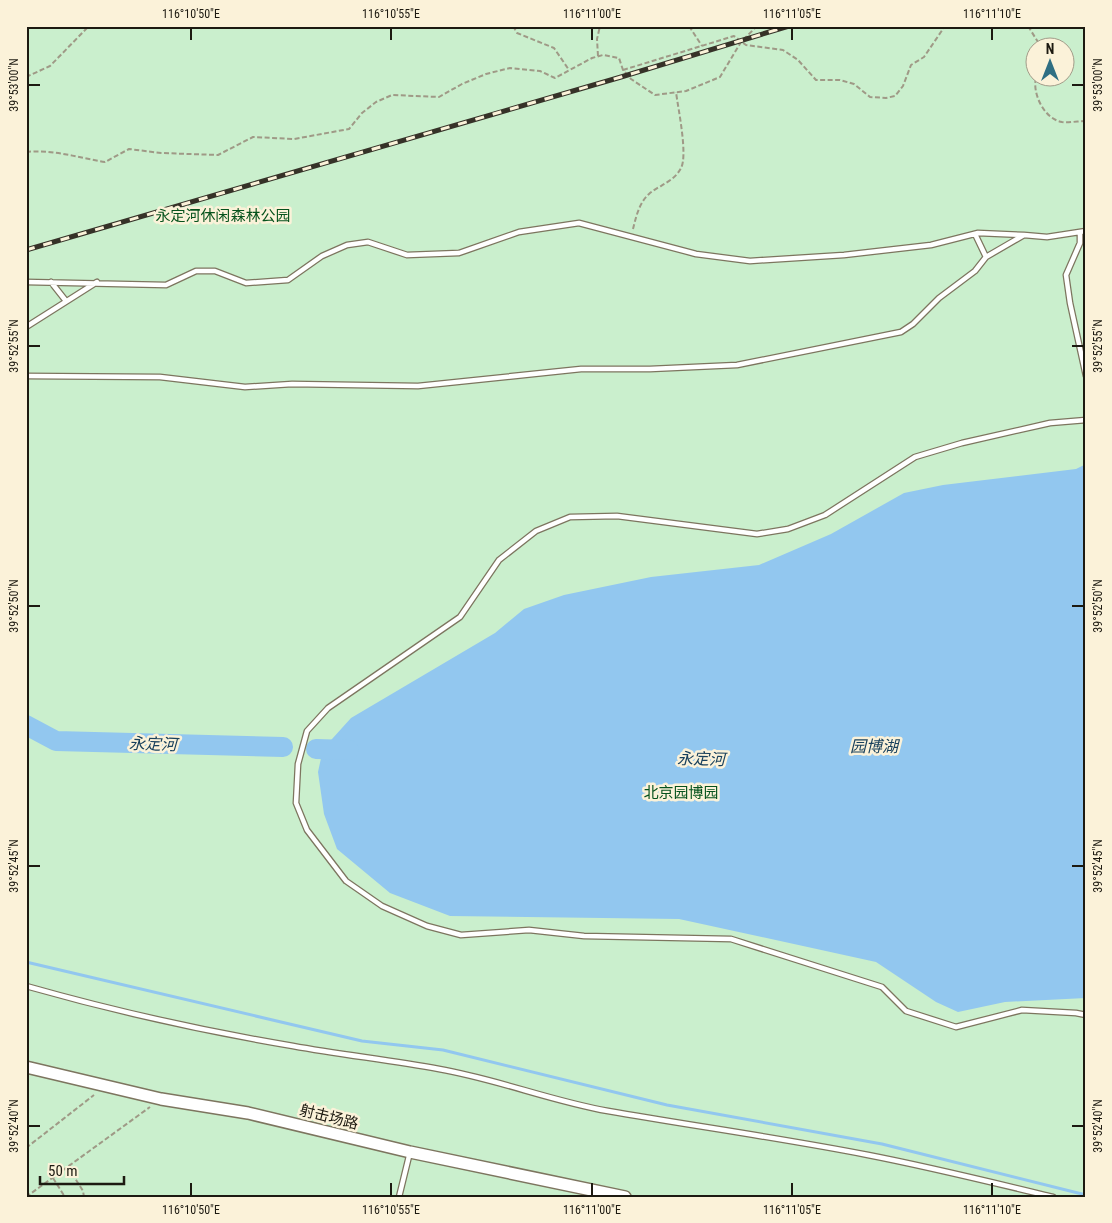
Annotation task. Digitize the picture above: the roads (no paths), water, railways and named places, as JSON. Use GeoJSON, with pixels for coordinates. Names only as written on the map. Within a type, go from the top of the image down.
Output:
{"type":"FeatureCollection","features":[{"type":"Feature","properties":{"kind":"street","name":"射击场路"},"geometry":{"type":"LineString","coordinates":[[26,1066],[161,1099],[248,1113],[410,1152],[625,1197]]}},
{"type":"Feature","properties":{"kind":"lane"},"geometry":{"type":"LineString","coordinates":[[26,282],[97,282],[166,285],[196,271],[216,271],[246,283],[288,280],[322,256],[348,245],[368,242],[407,255],[459,253],[519,232],[579,223],[696,254],[750,261],[844,255],[931,245],[974,234],[1047,237],[1086,231]]}},
{"type":"Feature","properties":{"kind":"lane"},"geometry":{"type":"LineString","coordinates":[[1080,233],[1080,243],[1066,275],[1070,303],[1086,376]]}},
{"type":"Feature","properties":{"kind":"lane"},"geometry":{"type":"LineString","coordinates":[[974,234],[986,257]]}},
{"type":"Feature","properties":{"kind":"lane"},"geometry":{"type":"LineString","coordinates":[[26,376],[160,377],[245,387],[292,384],[418,386],[581,369],[650,370],[737,365],[901,332],[913,324],[939,298],[974,271],[986,257],[1024,235]]}},
{"type":"Feature","properties":{"kind":"lane"},"geometry":{"type":"LineString","coordinates":[[51,282],[66,302]]}},
{"type":"Feature","properties":{"kind":"lane"},"geometry":{"type":"LineString","coordinates":[[26,327],[97,282]]}},
{"type":"Feature","properties":{"kind":"lane"},"geometry":{"type":"LineString","coordinates":[[1086,420],[1050,423],[962,443],[915,457],[825,515],[788,529],[757,534],[617,516],[570,517],[536,531],[499,560],[460,617],[328,708],[307,730],[298,764],[296,803],[307,830],[346,882],[382,906],[427,926],[461,935],[530,930],[584,936],[731,939],[882,987],[906,1011],[956,1027],[1022,1010],[1086,1015]]}},
{"type":"Feature","properties":{"kind":"lane"},"geometry":{"type":"LineString","coordinates":[[26,986],[82,1002],[216,1032],[442,1069],[597,1109],[868,1155],[1053,1197]]}},
{"type":"Feature","properties":{"kind":"lane"},"geometry":{"type":"LineString","coordinates":[[399,1197],[410,1152]]}},
{"type":"Feature","properties":{"kind":"water","name":"园博湖"},"geometry":{"type":"Polygon","coordinates":[[[1086,464],[1086,998],[1005,1002],[958,1012],[936,1002],[876,962],[679,919],[450,916],[390,893],[337,849],[324,814],[318,772],[323,749],[351,718],[495,633],[524,609],[564,595],[651,577],[759,565],[831,534],[904,493],[943,485],[1076,469],[1086,464]]]}},
{"type":"Feature","properties":{"kind":"waterway","name":"永定河"},"geometry":{"type":"LineString","coordinates":[[26,725],[56,741],[283,747]]}},
{"type":"Feature","properties":{"kind":"waterway","name":"永定河"},"geometry":{"type":"LineString","coordinates":[[316,749],[349,750]]}},
{"type":"Feature","properties":{"kind":"waterway"},"geometry":{"type":"LineString","coordinates":[[26,962],[362,1041],[443,1050],[667,1105],[882,1144],[1086,1195]]}},
{"type":"Feature","properties":{"kind":"railway"},"geometry":{"type":"LineString","coordinates":[[26,250],[621,77],[789,26]]}},
{"type":"Feature","properties":{"kind":"park label","name":"永定河休闲森林公园"},"geometry":{"type":"Point","coordinates":[223,216]}},
{"type":"Feature","properties":{"kind":"park label","name":"北京园博园"},"geometry":{"type":"Point","coordinates":[681,793]}}]}
